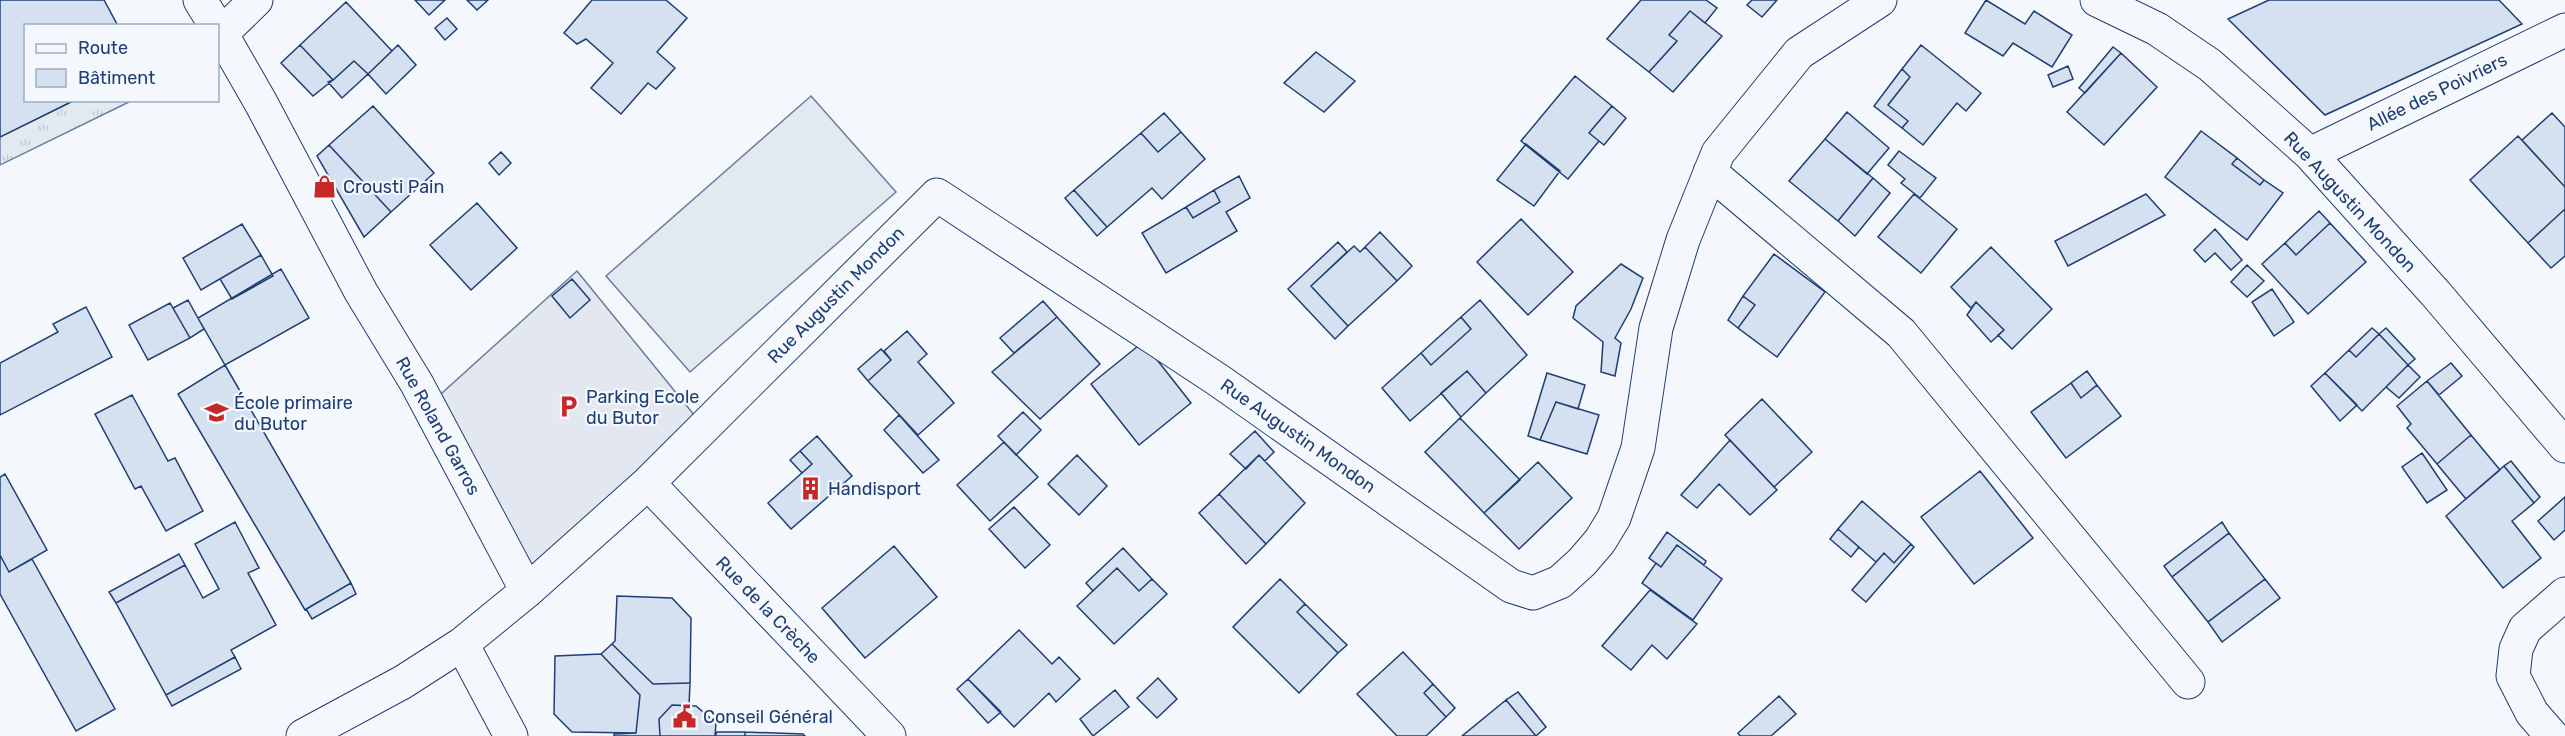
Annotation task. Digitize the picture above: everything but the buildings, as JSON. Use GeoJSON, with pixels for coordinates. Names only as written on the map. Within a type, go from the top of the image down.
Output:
{"type":"FeatureCollection","features":[{"type":"Feature","properties":{"kind":"street","name":"Rue Roland Garros"},"geometry":{"type":"LineString","coordinates":[[200,0],[215,24]]}},
{"type":"Feature","properties":{"kind":"street"},"geometry":{"type":"LineString","coordinates":[[219,28],[256,0]]}},
{"type":"Feature","properties":{"kind":"street","name":"Rue Augustin Mondon"},"geometry":{"type":"LineString","coordinates":[[527,591],[648,483],[936,195],[1218,380],[1511,586],[1533,593],[1560,582],[1600,541],[1614,518],[1638,448],[1656,328],[1683,240],[1718,153],[1799,53],[1880,0]]}},
{"type":"Feature","properties":{"kind":"street","name":"Rue Augustin Mondon"},"geometry":{"type":"LineString","coordinates":[[2097,0],[2157,29],[2210,65],[2310,154],[2436,294],[2565,446]]}},
{"type":"Feature","properties":{"kind":"street","name":"Allée des Poivriers"},"geometry":{"type":"LineString","coordinates":[[2310,154],[2565,30]]}},
{"type":"Feature","properties":{"kind":"street","name":"Rue Roland Garros"},"geometry":{"type":"LineString","coordinates":[[219,31],[261,103],[361,292],[417,384],[527,591]]}},
{"type":"Feature","properties":{"kind":"street"},"geometry":{"type":"LineString","coordinates":[[1710,172],[1901,333],[2188,682]]}},
{"type":"Feature","properties":{"kind":"street","name":"Rue de la Crèche"},"geometry":{"type":"LineString","coordinates":[[648,483],[889,736]]}},
{"type":"Feature","properties":{"kind":"street"},"geometry":{"type":"LineString","coordinates":[[303,736],[403,682],[462,644],[527,591]]}},
{"type":"Feature","properties":{"kind":"street"},"geometry":{"type":"LineString","coordinates":[[2553,736],[2532,712],[2512,676],[2516,649],[2525,629],[2565,594]]}},
{"type":"Feature","properties":{"kind":"street"},"geometry":{"type":"LineString","coordinates":[[462,644],[511,736]]}},
{"type":"Feature","properties":{"kind":"green space"},"geometry":{"type":"Polygon","coordinates":[[[811,96],[896,192],[690,372],[606,276],[811,96]]]}},
{"type":"Feature","properties":{"kind":"green space"},"geometry":{"type":"Polygon","coordinates":[[[71,102],[129,102],[0,165],[0,137],[71,102]]]}},
{"type":"Feature","properties":{"kind":"shaded area","name":"Parking Ecole du Butor"},"geometry":{"type":"Polygon","coordinates":[[[577,271],[699,421],[530,569],[441,394],[577,271]]]}},
{"type":"Feature","properties":{"kind":"place","name":"Crousti Pain"},"geometry":{"type":"Point","coordinates":[325,187]}},
{"type":"Feature","properties":{"kind":"place","name":"Parking Ecole du Butor"},"geometry":{"type":"Point","coordinates":[568,407]}},
{"type":"Feature","properties":{"kind":"place","name":"École primaire du Butor"},"geometry":{"type":"Point","coordinates":[216,413]}},
{"type":"Feature","properties":{"kind":"place","name":"Handisport"},"geometry":{"type":"Point","coordinates":[810,489]}},
{"type":"Feature","properties":{"kind":"place","name":"Conseil Général"},"geometry":{"type":"Point","coordinates":[685,717]}}]}
